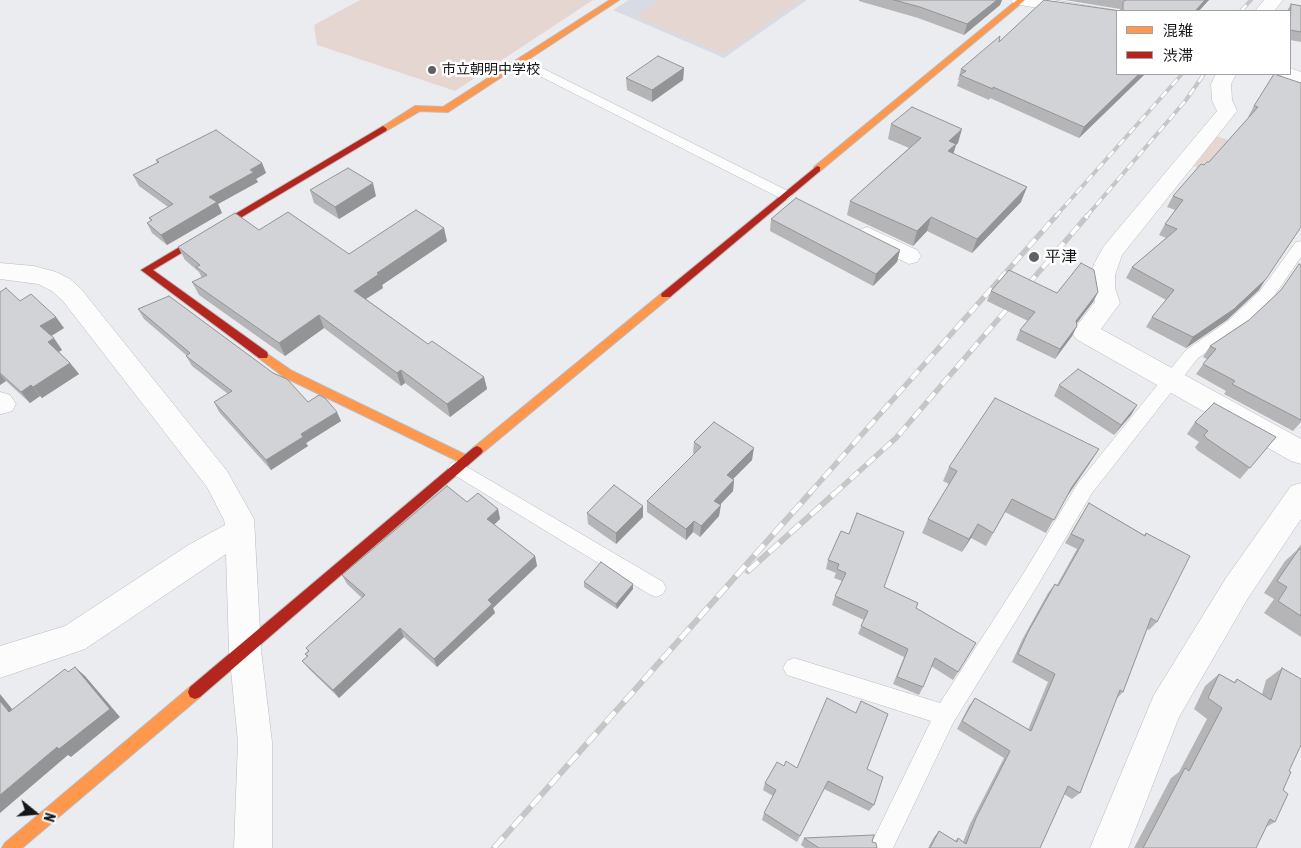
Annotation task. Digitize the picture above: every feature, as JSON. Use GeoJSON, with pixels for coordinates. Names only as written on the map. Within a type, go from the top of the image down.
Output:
{"type":"FeatureCollection","features":[{"type":"Feature","properties":{"kind":"street"},"geometry":{"type":"LineString","coordinates":[[462,464],[288,374],[146,270],[418,108],[445,110],[522,62],[615,0]]}},
{"type":"Feature","properties":{"kind":"street"},"geometry":{"type":"LineString","coordinates":[[10,848],[462,464],[794,199],[1020,0],[1116,16]]}},
{"type":"Feature","properties":{"kind":"street"},"geometry":{"type":"LineString","coordinates":[[1265,10],[1274,0]]}},
{"type":"Feature","properties":{"kind":"street"},"geometry":{"type":"LineString","coordinates":[[1226,75],[1221,84],[1222,100],[1227,110],[1112,252],[1103,275],[1103,288],[1108,303],[1085,332],[1301,453]]}},
{"type":"Feature","properties":{"kind":"street"},"geometry":{"type":"LineString","coordinates":[[847,225],[909,256]]}},
{"type":"Feature","properties":{"kind":"street"},"geometry":{"type":"LineString","coordinates":[[0,271],[34,274],[47,278],[61,285],[72,295],[216,479],[239,518],[245,650],[255,742],[253,848]]}},
{"type":"Feature","properties":{"kind":"street"},"geometry":{"type":"LineString","coordinates":[[1109,848],[1166,707],[1236,588],[1301,495]]}},
{"type":"Feature","properties":{"kind":"street"},"geometry":{"type":"LineString","coordinates":[[0,662],[74,638],[201,553],[240,531]]}},
{"type":"Feature","properties":{"kind":"lane"},"geometry":{"type":"LineString","coordinates":[[522,62],[794,199]]}},
{"type":"Feature","properties":{"kind":"lane"},"geometry":{"type":"LineString","coordinates":[[881,848],[945,715],[1032,577],[1085,488],[1192,354],[1234,324],[1266,295],[1301,246]]}},
{"type":"Feature","properties":{"kind":"lane"},"geometry":{"type":"LineString","coordinates":[[462,464],[656,588]]}},
{"type":"Feature","properties":{"kind":"lane"},"geometry":{"type":"LineString","coordinates":[[794,668],[945,715]]}},
{"type":"Feature","properties":{"kind":"shaded area","name":"市立朝明中学校"},"geometry":{"type":"Polygon","coordinates":[[[360,0],[593,0],[455,91],[317,45],[314,25],[360,0]]]}},
{"type":"Feature","properties":{"kind":"shaded area"},"geometry":{"type":"Polygon","coordinates":[[[629,0],[807,0],[724,58],[613,10],[629,0]]]}},
{"type":"Feature","properties":{"kind":"shaded area"},"geometry":{"type":"Polygon","coordinates":[[[660,0],[800,0],[724,54],[635,16],[660,0]]]}},
{"type":"Feature","properties":{"kind":"shaded area"},"geometry":{"type":"Polygon","coordinates":[[[1217,136],[1251,149],[1230,180],[1194,166],[1217,136]]]}},
{"type":"Feature","properties":{"kind":"building"},"geometry":{"type":"Polygon","coordinates":[[[894,0],[997,0],[967,24],[894,0]]]}},
{"type":"Feature","properties":{"kind":"building"},"geometry":{"type":"Polygon","coordinates":[[[1044,0],[1116,10],[1116,75],[1138,75],[1084,127],[993,87],[993,89],[960,75],[966,71],[961,69],[1000,36],[999,42],[1044,0]]]}},
{"type":"Feature","properties":{"kind":"building"},"geometry":{"type":"Polygon","coordinates":[[[1126,0],[1205,0],[1196,10],[1123,10],[1123,2],[1126,0]]]}},
{"type":"Feature","properties":{"kind":"building"},"geometry":{"type":"Polygon","coordinates":[[[1291,4],[1301,6],[1301,32],[1291,30],[1291,4]]]}},
{"type":"Feature","properties":{"kind":"building"},"geometry":{"type":"Polygon","coordinates":[[[658,56],[684,68],[652,90],[626,78],[658,56]]]}},
{"type":"Feature","properties":{"kind":"building"},"geometry":{"type":"Polygon","coordinates":[[[1273,75],[1301,83],[1301,227],[1266,279],[1234,309],[1193,337],[1152,317],[1174,290],[1132,267],[1177,229],[1165,224],[1183,200],[1173,196],[1201,164],[1204,165],[1209,162],[1258,107],[1254,106],[1273,75]]]}},
{"type":"Feature","properties":{"kind":"building"},"geometry":{"type":"Polygon","coordinates":[[[912,107],[962,129],[949,141],[956,144],[948,151],[1027,187],[977,239],[931,217],[917,231],[850,201],[921,138],[891,124],[912,107]]]}},
{"type":"Feature","properties":{"kind":"building"},"geometry":{"type":"Polygon","coordinates":[[[216,130],[262,163],[250,170],[254,172],[209,197],[217,202],[161,235],[147,223],[152,220],[149,218],[173,204],[133,175],[159,162],[156,160],[216,130]]]}},
{"type":"Feature","properties":{"kind":"building"},"geometry":{"type":"Polygon","coordinates":[[[348,168],[373,183],[335,207],[310,190],[348,168]]]}},
{"type":"Feature","properties":{"kind":"building"},"geometry":{"type":"Polygon","coordinates":[[[796,198],[900,250],[876,274],[771,219],[796,198]]]}},
{"type":"Feature","properties":{"kind":"building"},"geometry":{"type":"Polygon","coordinates":[[[416,210],[444,228],[377,273],[379,274],[354,291],[428,344],[432,341],[484,377],[447,404],[401,370],[397,373],[319,315],[279,343],[192,282],[207,275],[196,267],[200,265],[178,247],[235,213],[259,230],[288,212],[349,254],[416,210]]]}},
{"type":"Feature","properties":{"kind":"building"},"geometry":{"type":"Polygon","coordinates":[[[1081,263],[1094,270],[1098,292],[1076,321],[1077,326],[1060,349],[1020,330],[1035,312],[991,291],[1009,270],[1057,293],[1081,263]]]}},
{"type":"Feature","properties":{"kind":"building"},"geometry":{"type":"Polygon","coordinates":[[[1299,264],[1301,265],[1301,420],[1232,384],[1235,381],[1203,364],[1216,349],[1210,346],[1249,320],[1281,290],[1299,264]]]}},
{"type":"Feature","properties":{"kind":"building"},"geometry":{"type":"Polygon","coordinates":[[[6,288],[20,301],[31,294],[56,317],[40,326],[54,338],[48,342],[70,363],[33,387],[31,385],[21,392],[0,373],[0,292],[6,288]]]}},
{"type":"Feature","properties":{"kind":"building"},"geometry":{"type":"Polygon","coordinates":[[[169,296],[273,373],[287,379],[308,402],[319,395],[325,398],[337,412],[301,434],[303,437],[266,460],[214,402],[232,391],[186,356],[190,353],[138,309],[169,296]]]}},
{"type":"Feature","properties":{"kind":"building"},"geometry":{"type":"Polygon","coordinates":[[[1078,369],[1137,405],[1121,425],[1059,385],[1078,369]]]}},
{"type":"Feature","properties":{"kind":"building"},"geometry":{"type":"Polygon","coordinates":[[[995,398],[1099,449],[1072,487],[1054,520],[1012,499],[993,533],[978,524],[969,539],[928,519],[957,471],[949,467],[995,398]]]}},
{"type":"Feature","properties":{"kind":"building"},"geometry":{"type":"Polygon","coordinates":[[[1214,403],[1276,437],[1250,468],[1206,438],[1204,435],[1208,431],[1195,422],[1214,403]]]}},
{"type":"Feature","properties":{"kind":"building"},"geometry":{"type":"Polygon","coordinates":[[[714,422],[754,448],[727,475],[734,480],[714,501],[721,505],[701,526],[694,521],[686,529],[647,501],[701,447],[694,442],[714,422]]]}},
{"type":"Feature","properties":{"kind":"building"},"geometry":{"type":"Polygon","coordinates":[[[614,485],[643,506],[616,533],[587,513],[614,485]]]}},
{"type":"Feature","properties":{"kind":"building"},"geometry":{"type":"Polygon","coordinates":[[[447,486],[467,502],[478,493],[498,509],[487,519],[535,556],[488,600],[492,604],[434,659],[400,628],[333,690],[302,661],[308,656],[305,654],[309,651],[306,648],[365,595],[342,575],[447,486]]]}},
{"type":"Feature","properties":{"kind":"building"},"geometry":{"type":"Polygon","coordinates":[[[1089,503],[1145,536],[1146,533],[1190,556],[1157,622],[1151,618],[1123,692],[1120,690],[1080,793],[1068,786],[1040,848],[930,848],[939,831],[957,842],[958,838],[966,844],[976,818],[1010,751],[962,721],[975,698],[1031,731],[1055,674],[1018,654],[1055,584],[1058,586],[1084,540],[1071,534],[1089,503]]]}},
{"type":"Feature","properties":{"kind":"building"},"geometry":{"type":"Polygon","coordinates":[[[857,513],[904,532],[884,587],[918,603],[916,608],[976,643],[958,672],[935,658],[923,687],[897,677],[908,649],[861,626],[868,611],[835,596],[846,573],[837,569],[839,564],[828,560],[841,531],[849,534],[857,513]]]}},
{"type":"Feature","properties":{"kind":"building"},"geometry":{"type":"Polygon","coordinates":[[[1299,549],[1301,550],[1301,616],[1278,601],[1287,587],[1277,581],[1299,549]]]}},
{"type":"Feature","properties":{"kind":"building"},"geometry":{"type":"Polygon","coordinates":[[[601,562],[633,584],[616,604],[584,582],[601,562]]]}},
{"type":"Feature","properties":{"kind":"building"},"geometry":{"type":"Polygon","coordinates":[[[75,667],[110,709],[59,749],[57,747],[0,795],[0,701],[9,712],[65,669],[68,672],[75,667]]]}},
{"type":"Feature","properties":{"kind":"building"},"geometry":{"type":"Polygon","coordinates":[[[1282,668],[1301,679],[1301,745],[1283,790],[1288,794],[1275,822],[1270,819],[1256,848],[1143,848],[1185,768],[1189,771],[1222,708],[1208,698],[1219,674],[1235,683],[1237,679],[1271,700],[1282,668]]]}},
{"type":"Feature","properties":{"kind":"building"},"geometry":{"type":"Polygon","coordinates":[[[827,698],[856,713],[861,701],[888,714],[867,769],[883,777],[874,805],[828,781],[800,836],[764,813],[776,790],[765,783],[777,762],[784,766],[786,761],[797,768],[827,698]]]}},
{"type":"Feature","properties":{"kind":"building"},"geometry":{"type":"Polygon","coordinates":[[[874,835],[872,842],[876,843],[877,848],[819,848],[804,838],[874,835]]]}},
{"type":"Feature","properties":{"kind":"railway"},"geometry":{"type":"LineString","coordinates":[[1242,10],[1251,0]]}},
{"type":"Feature","properties":{"kind":"railway"},"geometry":{"type":"LineString","coordinates":[[1055,217],[1181,75]]}},
{"type":"Feature","properties":{"kind":"railway"},"geometry":{"type":"LineString","coordinates":[[1086,217],[1186,100],[1203,75]]}},
{"type":"Feature","properties":{"kind":"railway"},"geometry":{"type":"LineString","coordinates":[[809,494],[1056,216]]}},
{"type":"Feature","properties":{"kind":"railway"},"geometry":{"type":"LineString","coordinates":[[834,494],[896,438],[1087,216]]}},
{"type":"Feature","properties":{"kind":"railway"},"geometry":{"type":"LineString","coordinates":[[494,848],[810,493]]}},
{"type":"Feature","properties":{"kind":"railway"},"geometry":{"type":"LineString","coordinates":[[748,571],[835,493]]}},
{"type":"Feature","properties":{"kind":"traffic: slow"},"geometry":{"type":"LineString","coordinates":[[383,129],[418,108],[445,110],[615,0]]}},
{"type":"Feature","properties":{"kind":"traffic: slow"},"geometry":{"type":"LineString","coordinates":[[817,169],[1021,0]]}},
{"type":"Feature","properties":{"kind":"traffic: slow"},"geometry":{"type":"LineString","coordinates":[[477,451],[666,295]]}},
{"type":"Feature","properties":{"kind":"traffic: slow"},"geometry":{"type":"LineString","coordinates":[[263,355],[288,374],[466,460]]}},
{"type":"Feature","properties":{"kind":"traffic: slow"},"geometry":{"type":"LineString","coordinates":[[10,848],[195,692]]}},
{"type":"Feature","properties":{"kind":"traffic: jam"},"geometry":{"type":"LineString","coordinates":[[263,355],[146,270],[383,129]]}},
{"type":"Feature","properties":{"kind":"traffic: jam"},"geometry":{"type":"LineString","coordinates":[[666,295],[817,169]]}},
{"type":"Feature","properties":{"kind":"traffic: jam"},"geometry":{"type":"LineString","coordinates":[[195,692],[477,451]]}},
{"type":"Feature","properties":{"kind":"place","name":"市立朝明中学校"},"geometry":{"type":"Point","coordinates":[432,70]}},
{"type":"Feature","properties":{"kind":"place","name":"平津"},"geometry":{"type":"Point","coordinates":[1034,257]}}]}
